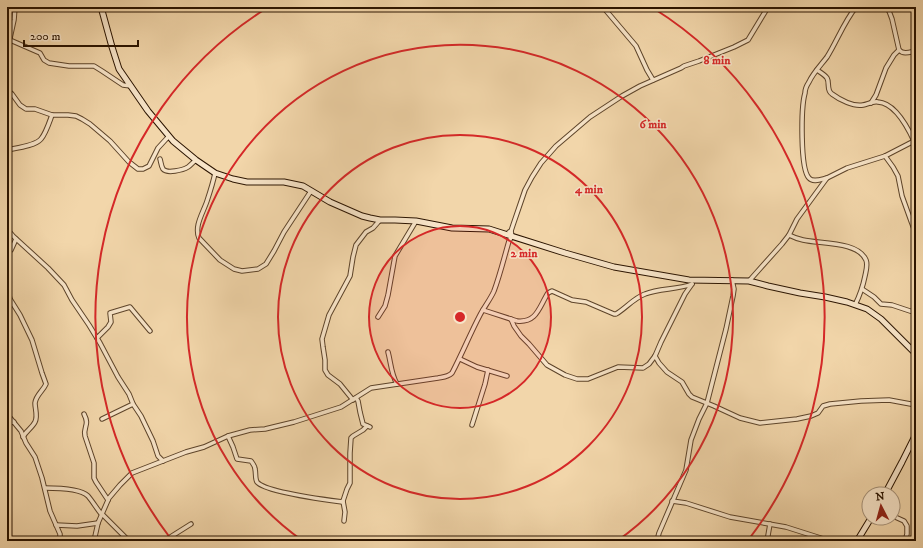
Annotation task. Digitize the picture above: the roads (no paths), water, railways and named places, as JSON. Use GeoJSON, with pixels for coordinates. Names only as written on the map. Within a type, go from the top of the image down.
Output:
{"type":"FeatureCollection","features":[{"type":"Feature","properties":{"kind":"street"},"geometry":{"type":"LineString","coordinates":[[7,52],[14,20],[15,7]]}},
{"type":"Feature","properties":{"kind":"street"},"geometry":{"type":"LineString","coordinates":[[101,7],[119,69],[148,111],[169,136],[196,160],[214,173],[247,182],[274,182],[303,186],[330,202],[362,216],[380,220],[416,221],[452,228],[489,229],[510,234],[564,253],[614,267],[684,279],[749,281],[800,294],[825,297],[847,302],[867,309],[881,319],[916,354]]}},
{"type":"Feature","properties":{"kind":"street"},"geometry":{"type":"LineString","coordinates":[[603,7],[636,46],[653,80]]}},
{"type":"Feature","properties":{"kind":"street"},"geometry":{"type":"LineString","coordinates":[[94,541],[98,523],[108,500],[115,490],[132,473],[228,436],[250,430],[265,429],[294,422],[341,407],[371,388],[448,376],[452,373],[493,292],[525,190],[541,163],[556,146],[590,117],[622,96],[684,66],[734,47],[748,40],[768,7]]}},
{"type":"Feature","properties":{"kind":"street"},"geometry":{"type":"LineString","coordinates":[[817,70],[826,76],[828,90],[830,93],[855,105],[862,106],[878,102],[885,104],[894,110],[905,124],[915,141],[885,156],[847,168],[827,178],[812,180],[807,174],[804,161],[803,118],[805,93],[809,81],[817,70],[827,57],[840,32],[856,7]]}},
{"type":"Feature","properties":{"kind":"street"},"geometry":{"type":"LineString","coordinates":[[885,7],[889,11],[892,18],[901,53],[916,51]]}},
{"type":"Feature","properties":{"kind":"street"},"geometry":{"type":"LineString","coordinates":[[10,40],[39,53],[42,55],[44,60],[49,63],[68,66],[94,66],[123,85],[132,86]]}},
{"type":"Feature","properties":{"kind":"street"},"geometry":{"type":"LineString","coordinates":[[871,103],[876,95],[886,68],[899,50]]}},
{"type":"Feature","properties":{"kind":"street"},"geometry":{"type":"LineString","coordinates":[[7,90],[20,105],[28,109],[36,109],[52,115],[68,115],[82,119],[103,134],[129,162],[140,169],[149,166],[158,148],[169,136]]}},
{"type":"Feature","properties":{"kind":"street"},"geometry":{"type":"LineString","coordinates":[[7,150],[36,143],[40,140],[52,115]]}},
{"type":"Feature","properties":{"kind":"street"},"geometry":{"type":"LineString","coordinates":[[885,156],[898,176],[902,196],[916,234]]}},
{"type":"Feature","properties":{"kind":"street"},"geometry":{"type":"LineString","coordinates":[[160,159],[163,170],[168,172],[183,169],[196,160]]}},
{"type":"Feature","properties":{"kind":"street"},"geometry":{"type":"LineString","coordinates":[[214,173],[206,204],[200,216],[198,235],[199,238],[220,260],[234,269],[242,271],[258,269],[266,264],[284,232],[311,192]]}},
{"type":"Feature","properties":{"kind":"street"},"geometry":{"type":"LineString","coordinates":[[749,281],[782,244],[797,219],[827,178]]}},
{"type":"Feature","properties":{"kind":"street"},"geometry":{"type":"LineString","coordinates":[[344,521],[345,512],[343,501],[350,483],[351,438],[368,426],[363,424],[358,401],[328,375],[325,370],[322,339],[329,315],[350,276],[356,245],[366,232],[373,228],[380,220]]}},
{"type":"Feature","properties":{"kind":"street"},"geometry":{"type":"LineString","coordinates":[[378,317],[385,306],[395,256],[416,221]]}},
{"type":"Feature","properties":{"kind":"street"},"geometry":{"type":"LineString","coordinates":[[7,229],[62,283],[97,338],[129,394],[153,441],[158,456],[163,461]]}},
{"type":"Feature","properties":{"kind":"street"},"geometry":{"type":"LineString","coordinates":[[789,234],[803,240],[849,247],[866,259],[866,271],[862,289],[855,305]]}},
{"type":"Feature","properties":{"kind":"street"},"geometry":{"type":"LineString","coordinates":[[7,253],[11,250],[16,239]]}},
{"type":"Feature","properties":{"kind":"street"},"geometry":{"type":"LineString","coordinates":[[483,310],[522,322],[534,317],[548,293],[552,291],[572,300],[586,302],[616,314],[638,297],[647,293],[686,286],[700,280]]}},
{"type":"Feature","properties":{"kind":"street"},"geometry":{"type":"LineString","coordinates":[[657,541],[686,470],[691,440],[707,403],[733,296],[734,289],[732,280]]}},
{"type":"Feature","properties":{"kind":"street"},"geometry":{"type":"LineString","coordinates":[[512,319],[514,326],[521,336],[547,365],[565,375],[577,379],[588,379],[618,367],[643,368],[649,364],[655,356],[660,342],[685,294],[692,284]]}},
{"type":"Feature","properties":{"kind":"street"},"geometry":{"type":"LineString","coordinates":[[7,288],[10,299],[20,315],[32,340],[46,384],[35,404],[35,422],[23,437]]}},
{"type":"Feature","properties":{"kind":"street"},"geometry":{"type":"LineString","coordinates":[[862,289],[881,304],[892,305],[916,313]]}},
{"type":"Feature","properties":{"kind":"street"},"geometry":{"type":"LineString","coordinates":[[97,338],[111,322],[110,313],[127,307],[130,307],[150,331]]}},
{"type":"Feature","properties":{"kind":"street"},"geometry":{"type":"LineString","coordinates":[[388,352],[391,361],[393,378],[397,384]]}},
{"type":"Feature","properties":{"kind":"street"},"geometry":{"type":"LineString","coordinates":[[655,356],[667,372],[682,382],[692,398],[725,410],[740,418],[760,422],[781,421],[811,416],[818,413],[823,406],[830,404],[889,400],[916,405]]}},
{"type":"Feature","properties":{"kind":"street"},"geometry":{"type":"LineString","coordinates":[[460,359],[477,367],[507,376]]}},
{"type":"Feature","properties":{"kind":"street"},"geometry":{"type":"LineString","coordinates":[[472,425],[486,384],[488,370]]}},
{"type":"Feature","properties":{"kind":"street"},"geometry":{"type":"LineString","coordinates":[[102,419],[133,404]]}},
{"type":"Feature","properties":{"kind":"street"},"geometry":{"type":"LineString","coordinates":[[7,414],[21,431],[35,457],[45,488],[48,507],[60,537],[58,541]]}},
{"type":"Feature","properties":{"kind":"street"},"geometry":{"type":"LineString","coordinates":[[84,414],[87,422],[84,433],[94,462],[94,478],[108,500]]}},
{"type":"Feature","properties":{"kind":"street"},"geometry":{"type":"LineString","coordinates":[[7,423],[14,422]]}},
{"type":"Feature","properties":{"kind":"street"},"geometry":{"type":"LineString","coordinates":[[889,486],[916,434]]}},
{"type":"Feature","properties":{"kind":"street"},"geometry":{"type":"LineString","coordinates":[[228,436],[234,447],[237,459],[251,461],[255,467],[257,482],[264,486],[287,493],[317,499],[343,501]]}},
{"type":"Feature","properties":{"kind":"street"},"geometry":{"type":"LineString","coordinates":[[154,465],[158,456]]}},
{"type":"Feature","properties":{"kind":"street"},"geometry":{"type":"LineString","coordinates":[[45,488],[82,492],[88,496],[102,514],[129,541]]}},
{"type":"Feature","properties":{"kind":"street"},"geometry":{"type":"LineString","coordinates":[[672,502],[686,503],[730,517],[786,527],[830,541]]}},
{"type":"Feature","properties":{"kind":"street"},"geometry":{"type":"LineString","coordinates":[[901,520],[904,521],[907,526],[905,541]]}},
{"type":"Feature","properties":{"kind":"street"},"geometry":{"type":"LineString","coordinates":[[56,525],[77,526],[98,523]]}},
{"type":"Feature","properties":{"kind":"street"},"geometry":{"type":"LineString","coordinates":[[164,541],[191,524]]}},
{"type":"Feature","properties":{"kind":"street"},"geometry":{"type":"LineString","coordinates":[[767,541],[770,524]]}},
{"type":"Feature","properties":{"kind":"street"},"geometry":{"type":"LineString","coordinates":[[856,541],[866,526]]}}]}
